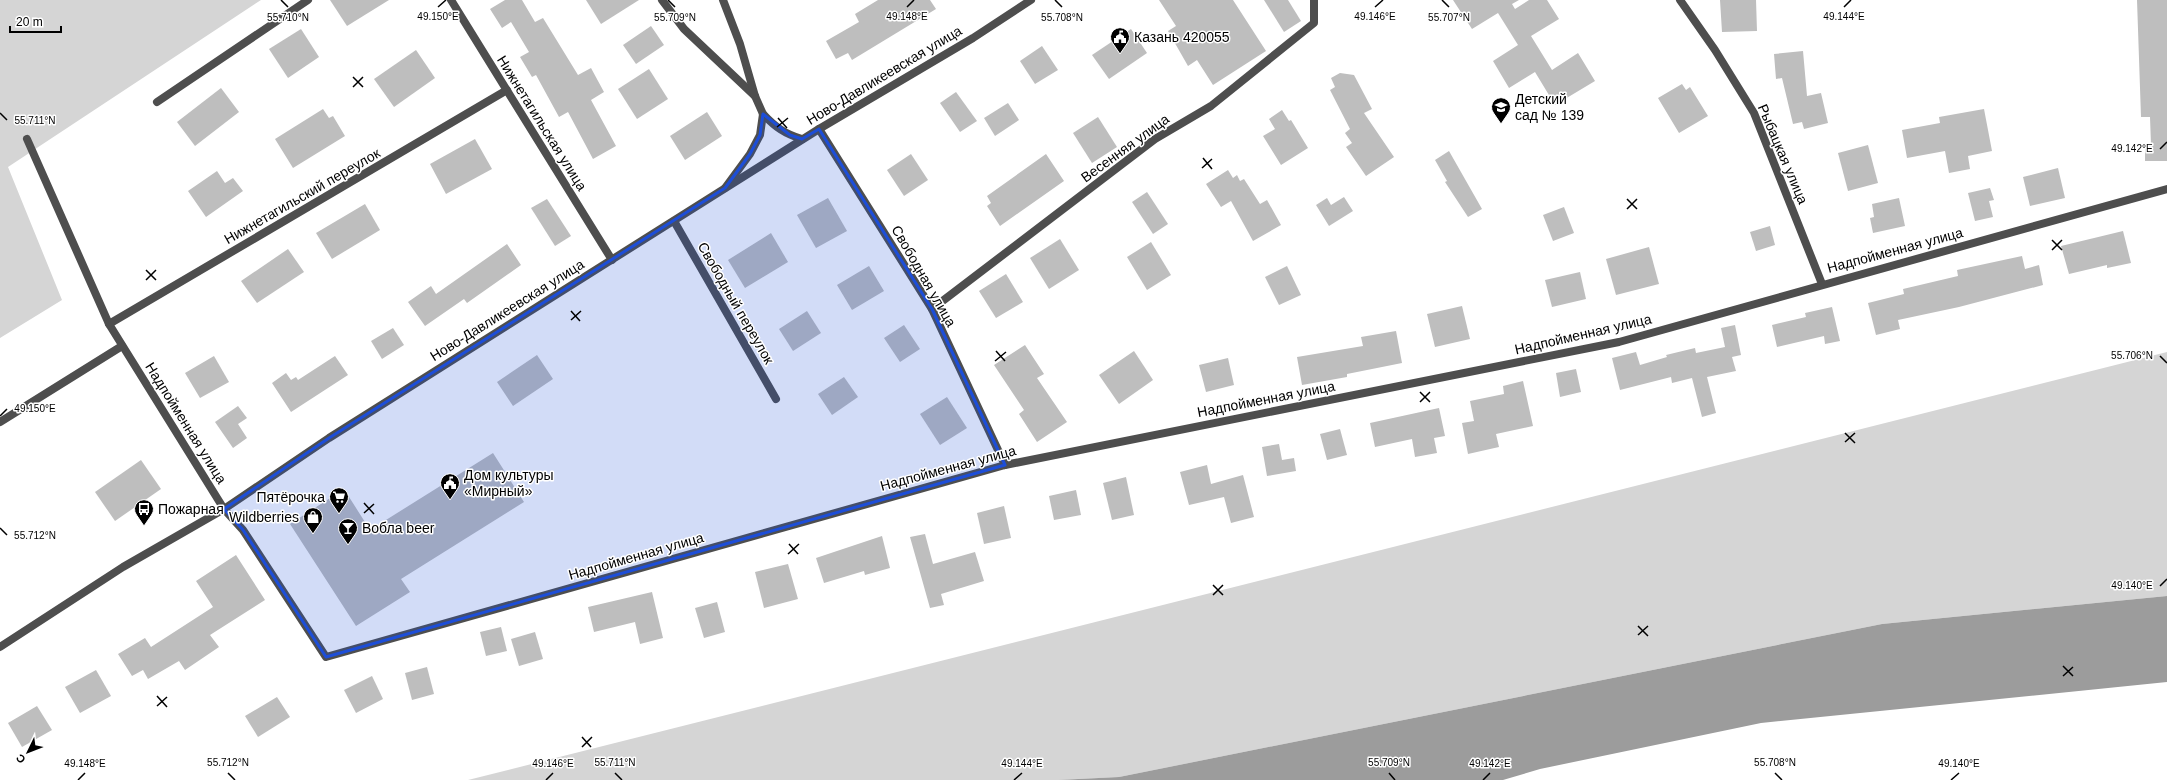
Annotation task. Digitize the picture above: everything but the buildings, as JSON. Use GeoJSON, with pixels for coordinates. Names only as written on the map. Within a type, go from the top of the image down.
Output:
{"type":"FeatureCollection","features":[{"type":"Feature","properties":{"kind":"street"},"geometry":{"type":"LineString","coordinates":[[157,102],[308,0]]}},
{"type":"Feature","properties":{"kind":"street","name":"Нижнетагильская улица"},"geometry":{"type":"LineString","coordinates":[[451,0],[612,260]]}},
{"type":"Feature","properties":{"kind":"street"},"geometry":{"type":"LineString","coordinates":[[662,0],[684,29],[756,96]]}},
{"type":"Feature","properties":{"kind":"street"},"geometry":{"type":"LineString","coordinates":[[724,0],[763,114],[777,128],[802,139]]}},
{"type":"Feature","properties":{"kind":"street","name":"Ново-Давликеевская улица"},"geometry":{"type":"LineString","coordinates":[[0,647],[123,567],[224,509],[329,438],[802,139],[973,38],[1031,0]]}},
{"type":"Feature","properties":{"kind":"street","name":"Весенняя улица"},"geometry":{"type":"LineString","coordinates":[[932,309],[1155,139],[1211,106],[1314,23],[1314,0]]}},
{"type":"Feature","properties":{"kind":"street","name":"Рыбацкая улица"},"geometry":{"type":"LineString","coordinates":[[1680,0],[1715,50],[1754,114],[1822,284]]}},
{"type":"Feature","properties":{"kind":"street","name":"Нижнетагильский переулок"},"geometry":{"type":"LineString","coordinates":[[109,324],[507,90]]}},
{"type":"Feature","properties":{"kind":"street"},"geometry":{"type":"LineString","coordinates":[[725,188],[750,154],[760,135],[763,114]]}},
{"type":"Feature","properties":{"kind":"street","name":"Свободная улица"},"geometry":{"type":"LineString","coordinates":[[819,129],[932,309],[1005,465]]}},
{"type":"Feature","properties":{"kind":"street","name":"Надпойменная улица"},"geometry":{"type":"LineString","coordinates":[[27,139],[109,324],[224,509],[243,530],[326,657],[1005,465],[1619,342],[1822,284],[2167,189]]}},
{"type":"Feature","properties":{"kind":"street","name":"Свободный переулок"},"geometry":{"type":"LineString","coordinates":[[674,220],[776,399]]}},
{"type":"Feature","properties":{"kind":"street"},"geometry":{"type":"LineString","coordinates":[[0,422],[122,346]]}},
{"type":"Feature","properties":{"kind":"highlighted area"},"geometry":{"type":"Polygon","coordinates":[[[763,114],[790,135],[802,139],[819,129],[932,309],[1005,465],[326,657],[243,530],[224,509],[329,438],[725,188],[750,154],[760,135],[763,114]]]}},
{"type":"Feature","properties":{"kind":"shaded area"},"geometry":{"type":"Polygon","coordinates":[[[0,0],[261,0],[8,167],[62,300],[0,338],[0,0]]]}},
{"type":"Feature","properties":{"kind":"shaded area"},"geometry":{"type":"Polygon","coordinates":[[[2167,352],[2167,596],[1882,624],[1119,777],[1058,780],[468,780],[2167,352]]]}},
{"type":"Feature","properties":{"kind":"shaded area"},"geometry":{"type":"Polygon","coordinates":[[[2167,596],[2167,682],[1761,723],[1540,769],[1503,780],[1058,780],[1119,777],[1882,624],[2167,596]]]}},
{"type":"Feature","properties":{"kind":"place","name":"Казань 420055"},"geometry":{"type":"Point","coordinates":[1120,54]}},
{"type":"Feature","properties":{"kind":"place","name":"Детский сад № 139"},"geometry":{"type":"Point","coordinates":[1501,124]}},
{"type":"Feature","properties":{"kind":"place","name":"Дом культуры «Мирный»"},"geometry":{"type":"Point","coordinates":[450,500]}},
{"type":"Feature","properties":{"kind":"place","name":"Пятёрочка"},"geometry":{"type":"Point","coordinates":[339,514]}},
{"type":"Feature","properties":{"kind":"place","name":"Пожарная"},"geometry":{"type":"Point","coordinates":[144,526]}},
{"type":"Feature","properties":{"kind":"place","name":"Wildberries"},"geometry":{"type":"Point","coordinates":[313,534]}},
{"type":"Feature","properties":{"kind":"place","name":"Вобла beer"},"geometry":{"type":"Point","coordinates":[348,545]}}]}
